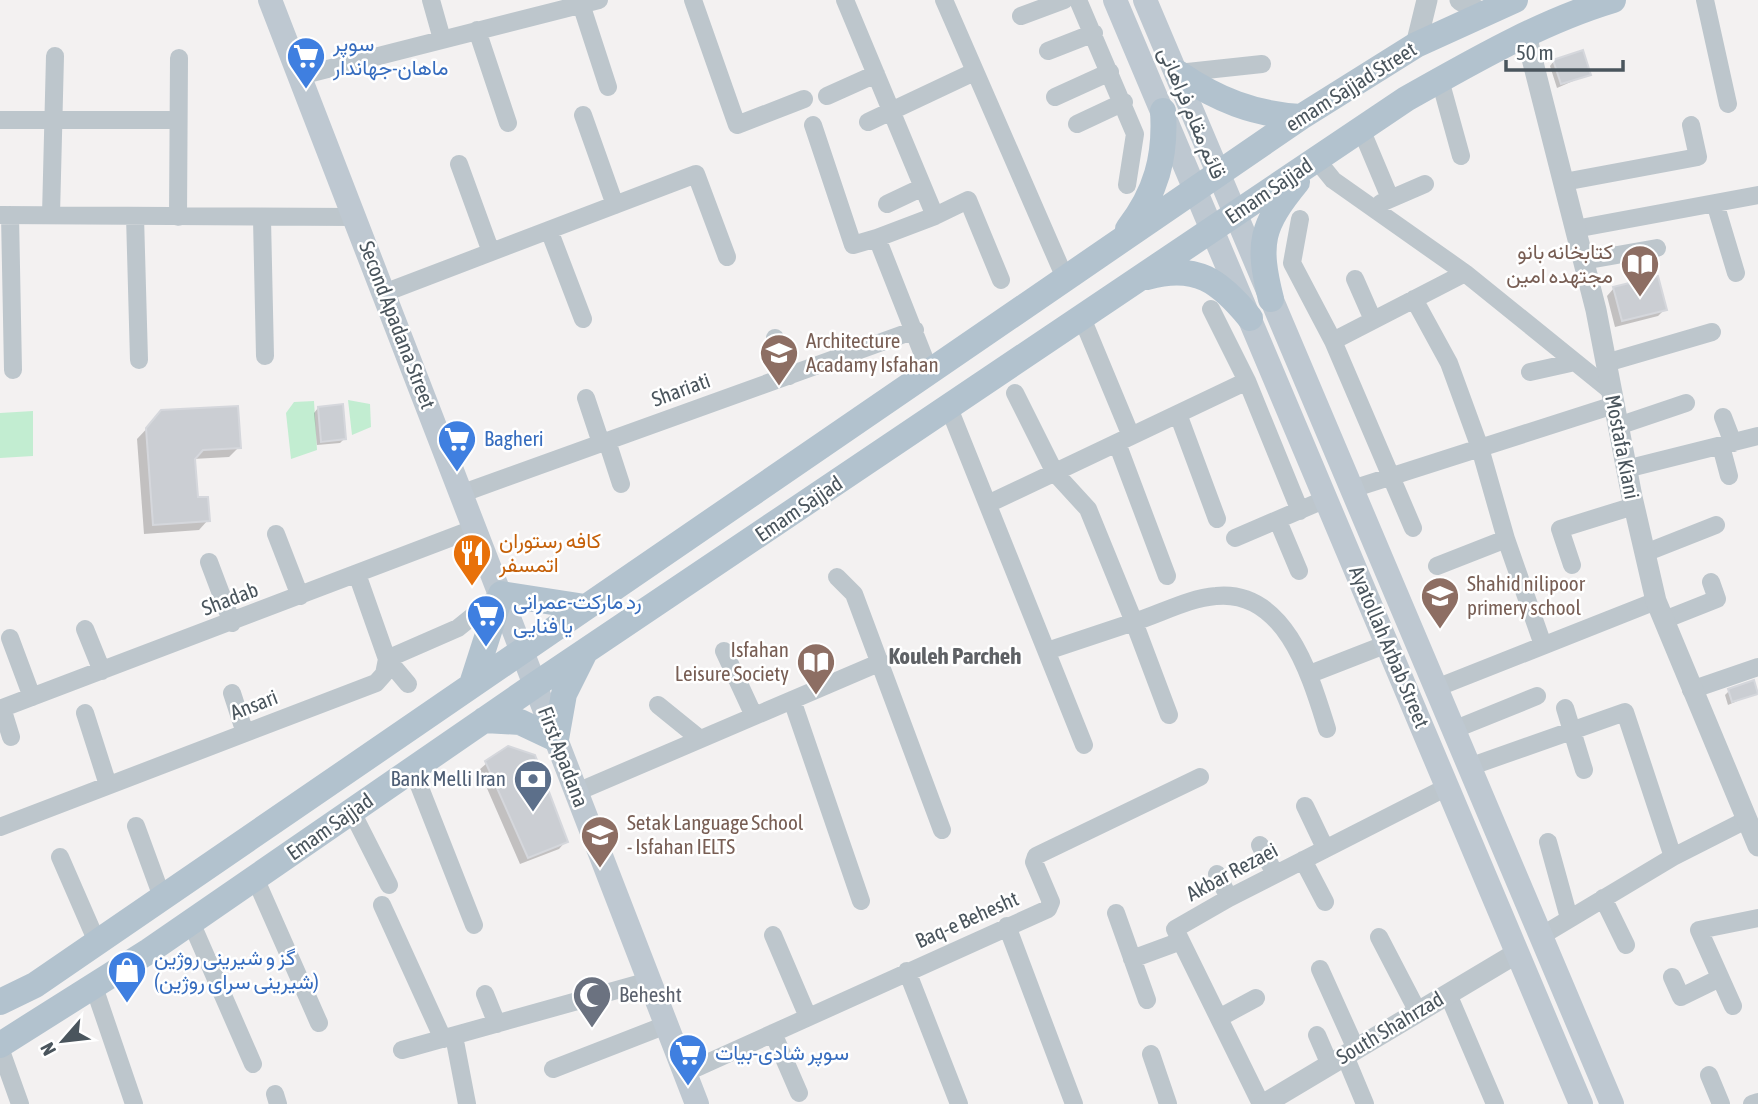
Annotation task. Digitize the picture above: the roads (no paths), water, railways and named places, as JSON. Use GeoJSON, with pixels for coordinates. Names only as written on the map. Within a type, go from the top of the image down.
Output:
{"type":"FeatureCollection","features":[{"type":"Feature","properties":{"kind":"main road","name":"Second Apadana Street"},"geometry":{"type":"LineString","coordinates":[[270,0],[522,650]]}},
{"type":"Feature","properties":{"kind":"main road","name":"قائم مقام فراهانی"},"geometry":{"type":"LineString","coordinates":[[1115,0],[1196,190]]}},
{"type":"Feature","properties":{"kind":"main road","name":"قائم مقام فراهانی"},"geometry":{"type":"LineString","coordinates":[[1145,0],[1238,220]]}},
{"type":"Feature","properties":{"kind":"main road","name":"emam Sajjad Street"},"geometry":{"type":"LineString","coordinates":[[1196,190],[1301,117],[1416,45],[1483,7],[1515,0]]}},
{"type":"Feature","properties":{"kind":"main road","name":"Emam Sajjad"},"geometry":{"type":"LineString","coordinates":[[0,1046],[191,922],[535,685],[1213,229],[1238,220],[1316,159],[1361,129],[1440,80],[1526,35],[1585,8],[1613,0]]}},
{"type":"Feature","properties":{"kind":"main road"},"geometry":{"type":"LineString","coordinates":[[1145,69],[1154,77],[1166,74],[1174,65],[1207,93],[1238,107],[1269,116],[1301,117]]}},
{"type":"Feature","properties":{"kind":"main road"},"geometry":{"type":"LineString","coordinates":[[1117,243],[1146,206],[1160,170],[1165,142],[1163,111]]}},
{"type":"Feature","properties":{"kind":"main road"},"geometry":{"type":"LineString","coordinates":[[1271,299],[1265,273],[1264,240],[1271,214],[1316,159]]}},
{"type":"Feature","properties":{"kind":"main road","name":"Emam Sajjad"},"geometry":{"type":"LineString","coordinates":[[0,1002],[35,985],[929,370],[1196,190]]}},
{"type":"Feature","properties":{"kind":"main road","name":"Ayatollah Arbab Street"},"geometry":{"type":"LineString","coordinates":[[1196,190],[1581,1104]]}},
{"type":"Feature","properties":{"kind":"main road","name":"Ayatollah Arbab Street"},"geometry":{"type":"LineString","coordinates":[[1238,220],[1612,1104]]}},
{"type":"Feature","properties":{"kind":"main road"},"geometry":{"type":"LineString","coordinates":[[1136,281],[1170,271],[1209,278],[1231,295],[1250,318]]}},
{"type":"Feature","properties":{"kind":"main road"},"geometry":{"type":"LineString","coordinates":[[736,503],[759,535]]}},
{"type":"Feature","properties":{"kind":"main road"},"geometry":{"type":"LineString","coordinates":[[1340,533],[1366,523]]}},
{"type":"Feature","properties":{"kind":"main road"},"geometry":{"type":"LineString","coordinates":[[472,684],[501,594],[585,607]]}},
{"type":"Feature","properties":{"kind":"main road","name":"First Apadana"},"geometry":{"type":"LineString","coordinates":[[522,650],[697,1104]]}},
{"type":"Feature","properties":{"kind":"main road"},"geometry":{"type":"LineString","coordinates":[[484,720],[520,722],[556,739],[564,695],[586,651]]}},
{"type":"Feature","properties":{"kind":"street"},"geometry":{"type":"LineString","coordinates":[[431,0],[442,39]]}},
{"type":"Feature","properties":{"kind":"street"},"geometry":{"type":"LineString","coordinates":[[693,0],[737,125],[804,99]]}},
{"type":"Feature","properties":{"kind":"street"},"geometry":{"type":"LineString","coordinates":[[845,0],[935,216]]}},
{"type":"Feature","properties":{"kind":"street"},"geometry":{"type":"LineString","coordinates":[[944,0],[1065,278]]}},
{"type":"Feature","properties":{"kind":"street"},"geometry":{"type":"LineString","coordinates":[[1021,16],[1064,0]]}},
{"type":"Feature","properties":{"kind":"street"},"geometry":{"type":"LineString","coordinates":[[1078,0],[1135,134],[1127,186]]}},
{"type":"Feature","properties":{"kind":"street"},"geometry":{"type":"LineString","coordinates":[[1416,45],[1427,0]]}},
{"type":"Feature","properties":{"kind":"street"},"geometry":{"type":"LineString","coordinates":[[1461,0],[1483,7]]}},
{"type":"Feature","properties":{"kind":"street"},"geometry":{"type":"LineString","coordinates":[[1705,0],[1728,104]]}},
{"type":"Feature","properties":{"kind":"street"},"geometry":{"type":"LineString","coordinates":[[300,76],[581,3],[608,87]]}},
{"type":"Feature","properties":{"kind":"street"},"geometry":{"type":"LineString","coordinates":[[477,30],[508,122]]}},
{"type":"Feature","properties":{"kind":"street"},"geometry":{"type":"LineString","coordinates":[[1048,51],[1094,33]]}},
{"type":"Feature","properties":{"kind":"street","name":"Mostafa Kiani"},"geometry":{"type":"LineString","coordinates":[[1526,35],[1583,261],[1634,506],[1660,610],[1758,846]]}},
{"type":"Feature","properties":{"kind":"street"},"geometry":{"type":"LineString","coordinates":[[51,215],[55,56]]}},
{"type":"Feature","properties":{"kind":"street"},"geometry":{"type":"LineString","coordinates":[[178,217],[179,58]]}},
{"type":"Feature","properties":{"kind":"street"},"geometry":{"type":"LineString","coordinates":[[1174,65],[1262,64]]}},
{"type":"Feature","properties":{"kind":"street"},"geometry":{"type":"LineString","coordinates":[[868,122],[975,72]]}},
{"type":"Feature","properties":{"kind":"street"},"geometry":{"type":"LineString","coordinates":[[1055,97],[1110,72]]}},
{"type":"Feature","properties":{"kind":"street"},"geometry":{"type":"LineString","coordinates":[[827,96],[876,74]]}},
{"type":"Feature","properties":{"kind":"street"},"geometry":{"type":"LineString","coordinates":[[1440,80],[1461,156]]}},
{"type":"Feature","properties":{"kind":"street"},"geometry":{"type":"LineString","coordinates":[[1077,124],[1124,103]]}},
{"type":"Feature","properties":{"kind":"street"},"geometry":{"type":"LineString","coordinates":[[583,115],[615,205]]}},
{"type":"Feature","properties":{"kind":"street"},"geometry":{"type":"LineString","coordinates":[[0,120],[178,120]]}},
{"type":"Feature","properties":{"kind":"street"},"geometry":{"type":"LineString","coordinates":[[813,124],[853,245],[935,216],[968,200],[1001,280]]}},
{"type":"Feature","properties":{"kind":"street"},"geometry":{"type":"LineString","coordinates":[[1564,182],[1698,157],[1692,125]]}},
{"type":"Feature","properties":{"kind":"street"},"geometry":{"type":"LineString","coordinates":[[1361,129],[1390,198]]}},
{"type":"Feature","properties":{"kind":"street"},"geometry":{"type":"LineString","coordinates":[[1316,159],[1333,180],[1465,273],[1575,362],[1613,398],[1480,448],[1352,489]]}},
{"type":"Feature","properties":{"kind":"street"},"geometry":{"type":"LineString","coordinates":[[459,163],[491,252]]}},
{"type":"Feature","properties":{"kind":"street"},"geometry":{"type":"LineString","coordinates":[[384,293],[696,174],[727,257]]}},
{"type":"Feature","properties":{"kind":"street"},"geometry":{"type":"LineString","coordinates":[[1371,207],[1425,184]]}},
{"type":"Feature","properties":{"kind":"street"},"geometry":{"type":"LineString","coordinates":[[887,204],[923,187]]}},
{"type":"Feature","properties":{"kind":"street"},"geometry":{"type":"LineString","coordinates":[[1575,229],[1758,195]]}},
{"type":"Feature","properties":{"kind":"street"},"geometry":{"type":"LineString","coordinates":[[1715,203],[1736,273]]}},
{"type":"Feature","properties":{"kind":"street"},"geometry":{"type":"LineString","coordinates":[[13,370],[5,215],[262,219],[355,217]]}},
{"type":"Feature","properties":{"kind":"street"},"geometry":{"type":"LineString","coordinates":[[135,216],[139,360]]}},
{"type":"Feature","properties":{"kind":"street"},"geometry":{"type":"LineString","coordinates":[[262,219],[265,356]]}},
{"type":"Feature","properties":{"kind":"street"},"geometry":{"type":"LineString","coordinates":[[1300,219],[1292,263],[1333,341],[1413,527]]}},
{"type":"Feature","properties":{"kind":"street"},"geometry":{"type":"LineString","coordinates":[[549,230],[583,319]]}},
{"type":"Feature","properties":{"kind":"street"},"geometry":{"type":"LineString","coordinates":[[877,237],[929,370]]}},
{"type":"Feature","properties":{"kind":"street"},"geometry":{"type":"LineString","coordinates":[[1583,261],[1657,248]]}},
{"type":"Feature","properties":{"kind":"street"},"geometry":{"type":"LineString","coordinates":[[1333,341],[1465,273]]}},
{"type":"Feature","properties":{"kind":"street"},"geometry":{"type":"LineString","coordinates":[[1355,278],[1373,320]]}},
{"type":"Feature","properties":{"kind":"street"},"geometry":{"type":"LineString","coordinates":[[1414,299],[1449,363],[1480,448],[1506,539],[1543,645]]}},
{"type":"Feature","properties":{"kind":"street"},"geometry":{"type":"LineString","coordinates":[[1212,309],[1247,381],[1300,511]]}},
{"type":"Feature","properties":{"kind":"street"},"geometry":{"type":"LineString","coordinates":[[1082,318],[1167,576]]}},
{"type":"Feature","properties":{"kind":"street","name":"Shariati"},"geometry":{"type":"LineString","coordinates":[[463,494],[915,330]]}},
{"type":"Feature","properties":{"kind":"street"},"geometry":{"type":"LineString","coordinates":[[1606,363],[1712,332]]}},
{"type":"Feature","properties":{"kind":"street"},"geometry":{"type":"LineString","coordinates":[[775,338],[789,376]]}},
{"type":"Feature","properties":{"kind":"street"},"geometry":{"type":"LineString","coordinates":[[1530,372],[1575,362]]}},
{"type":"Feature","properties":{"kind":"street"},"geometry":{"type":"LineString","coordinates":[[988,505],[1247,381]]}},
{"type":"Feature","properties":{"kind":"street"},"geometry":{"type":"LineString","coordinates":[[1015,393],[1055,473],[1087,509],[1169,715]]}},
{"type":"Feature","properties":{"kind":"street"},"geometry":{"type":"LineString","coordinates":[[586,398],[621,484]]}},
{"type":"Feature","properties":{"kind":"street"},"geometry":{"type":"LineString","coordinates":[[1618,426],[1686,403]]}},
{"type":"Feature","properties":{"kind":"street"},"geometry":{"type":"LineString","coordinates":[[949,408],[1084,745]]}},
{"type":"Feature","properties":{"kind":"street"},"geometry":{"type":"LineString","coordinates":[[1178,414],[1217,519]]}},
{"type":"Feature","properties":{"kind":"street"},"geometry":{"type":"LineString","coordinates":[[1723,417],[1729,476]]}},
{"type":"Feature","properties":{"kind":"street"},"geometry":{"type":"LineString","coordinates":[[1626,468],[1758,436]]}},
{"type":"Feature","properties":{"kind":"street"},"geometry":{"type":"LineString","coordinates":[[1235,538],[1326,499]]}},
{"type":"Feature","properties":{"kind":"street"},"geometry":{"type":"LineString","coordinates":[[1572,565],[1560,529],[1634,506]]}},
{"type":"Feature","properties":{"kind":"street"},"geometry":{"type":"LineString","coordinates":[[1278,521],[1299,571]]}},
{"type":"Feature","properties":{"kind":"street"},"geometry":{"type":"LineString","coordinates":[[1645,553],[1716,525]]}},
{"type":"Feature","properties":{"kind":"street","name":"Shadab"},"geometry":{"type":"LineString","coordinates":[[1,708],[232,623],[476,528]]}},
{"type":"Feature","properties":{"kind":"street"},"geometry":{"type":"LineString","coordinates":[[276,534],[300,596]]}},
{"type":"Feature","properties":{"kind":"street"},"geometry":{"type":"LineString","coordinates":[[1437,566],[1506,539]]}},
{"type":"Feature","properties":{"kind":"street"},"geometry":{"type":"LineString","coordinates":[[209,562],[232,623]]}},
{"type":"Feature","properties":{"kind":"street"},"geometry":{"type":"LineString","coordinates":[[357,575],[387,659],[408,684]]}},
{"type":"Feature","properties":{"kind":"street"},"geometry":{"type":"LineString","coordinates":[[837,577],[854,594],[942,830]]}},
{"type":"Feature","properties":{"kind":"street"},"geometry":{"type":"LineString","coordinates":[[1436,688],[1543,645],[1660,610],[1717,599],[1711,583]]}},
{"type":"Feature","properties":{"kind":"street"},"geometry":{"type":"LineString","coordinates":[[387,659],[458,628],[501,594]]}},
{"type":"Feature","properties":{"kind":"street"},"geometry":{"type":"LineString","coordinates":[[1047,651],[1213,596],[1246,598],[1270,615],[1289,636],[1310,674],[1327,729]]}},
{"type":"Feature","properties":{"kind":"street"},"geometry":{"type":"LineString","coordinates":[[85,629],[102,671]]}},
{"type":"Feature","properties":{"kind":"street"},"geometry":{"type":"LineString","coordinates":[[10,638],[32,697]]}},
{"type":"Feature","properties":{"kind":"street"},"geometry":{"type":"LineString","coordinates":[[1310,674],[1387,644]]}},
{"type":"Feature","properties":{"kind":"street"},"geometry":{"type":"LineString","coordinates":[[724,651],[754,716]]}},
{"type":"Feature","properties":{"kind":"street","name":"Ansari"},"geometry":{"type":"LineString","coordinates":[[0,827],[376,683],[384,674],[387,659]]}},
{"type":"Feature","properties":{"kind":"street"},"geometry":{"type":"LineString","coordinates":[[577,792],[881,662]]}},
{"type":"Feature","properties":{"kind":"street"},"geometry":{"type":"LineString","coordinates":[[1691,690],[1758,667]]}},
{"type":"Feature","properties":{"kind":"street"},"geometry":{"type":"LineString","coordinates":[[232,693],[245,733]]}},
{"type":"Feature","properties":{"kind":"street"},"geometry":{"type":"LineString","coordinates":[[1453,730],[1537,696]]}},
{"type":"Feature","properties":{"kind":"street"},"geometry":{"type":"LineString","coordinates":[[792,700],[861,901]]}},
{"type":"Feature","properties":{"kind":"street"},"geometry":{"type":"LineString","coordinates":[[658,705],[700,739]]}},
{"type":"Feature","properties":{"kind":"street"},"geometry":{"type":"LineString","coordinates":[[1,708],[11,737]]}},
{"type":"Feature","properties":{"kind":"street"},"geometry":{"type":"LineString","coordinates":[[1565,708],[1584,770]]}},
{"type":"Feature","properties":{"kind":"street"},"geometry":{"type":"LineString","coordinates":[[1469,767],[1625,712],[1672,857]]}},
{"type":"Feature","properties":{"kind":"street"},"geometry":{"type":"LineString","coordinates":[[85,713],[108,785]]}},
{"type":"Feature","properties":{"kind":"street"},"geometry":{"type":"LineString","coordinates":[[413,770],[474,925]]}},
{"type":"Feature","properties":{"kind":"street","name":"Baq-e Behesht"},"geometry":{"type":"LineString","coordinates":[[685,1073],[1051,906],[1034,862],[1036,856],[1200,777]]}},
{"type":"Feature","properties":{"kind":"street","name":"Akbar Rezaei"},"geometry":{"type":"LineString","coordinates":[[1181,941],[1176,928],[1275,874],[1447,787]]}},
{"type":"Feature","properties":{"kind":"street"},"geometry":{"type":"LineString","coordinates":[[1305,806],[1325,848]]}},
{"type":"Feature","properties":{"kind":"street"},"geometry":{"type":"LineString","coordinates":[[352,812],[389,885]]}},
{"type":"Feature","properties":{"kind":"street"},"geometry":{"type":"LineString","coordinates":[[1541,936],[1672,857],[1746,820]]}},
{"type":"Feature","properties":{"kind":"street"},"geometry":{"type":"LineString","coordinates":[[136,826],[162,897]]}},
{"type":"Feature","properties":{"kind":"street"},"geometry":{"type":"LineString","coordinates":[[1548,842],[1569,918]]}},
{"type":"Feature","properties":{"kind":"street"},"geometry":{"type":"LineString","coordinates":[[1260,845],[1275,874]]}},
{"type":"Feature","properties":{"kind":"street"},"geometry":{"type":"LineString","coordinates":[[60,857],[97,942]]}},
{"type":"Feature","properties":{"kind":"street"},"geometry":{"type":"LineString","coordinates":[[1303,860],[1325,902]]}},
{"type":"Feature","properties":{"kind":"street"},"geometry":{"type":"LineString","coordinates":[[1217,874],[1229,898]]}},
{"type":"Feature","properties":{"kind":"street"},"geometry":{"type":"LineString","coordinates":[[255,878],[319,1023]]}},
{"type":"Feature","properties":{"kind":"street"},"geometry":{"type":"LineString","coordinates":[[1603,898],[1626,945]]}},
{"type":"Feature","properties":{"kind":"street"},"geometry":{"type":"LineString","coordinates":[[382,905],[449,1037],[467,1104]]}},
{"type":"Feature","properties":{"kind":"street"},"geometry":{"type":"LineString","coordinates":[[1116,913],[1147,1000]]}},
{"type":"Feature","properties":{"kind":"street"},"geometry":{"type":"LineString","coordinates":[[1733,1006],[1699,930],[1758,918]]}},
{"type":"Feature","properties":{"kind":"street"},"geometry":{"type":"LineString","coordinates":[[191,922],[253,1064]]}},
{"type":"Feature","properties":{"kind":"street"},"geometry":{"type":"LineString","coordinates":[[1007,926],[1074,1104]]}},
{"type":"Feature","properties":{"kind":"street"},"geometry":{"type":"LineString","coordinates":[[774,935],[808,1017]]}},
{"type":"Feature","properties":{"kind":"street"},"geometry":{"type":"LineString","coordinates":[[1380,937],[1418,1012]]}},
{"type":"Feature","properties":{"kind":"street"},"geometry":{"type":"LineString","coordinates":[[1132,959],[1181,941],[1262,1104]]}},
{"type":"Feature","properties":{"kind":"street","name":"South Shahrzad"},"geometry":{"type":"LineString","coordinates":[[1262,1104],[1517,953]]}},
{"type":"Feature","properties":{"kind":"street"},"geometry":{"type":"LineString","coordinates":[[1321,969],[1344,1056],[1365,1104]]}},
{"type":"Feature","properties":{"kind":"street"},"geometry":{"type":"LineString","coordinates":[[907,971],[959,1104]]}},
{"type":"Feature","properties":{"kind":"street"},"geometry":{"type":"LineString","coordinates":[[1672,977],[1681,997],[1720,978]]}},
{"type":"Feature","properties":{"kind":"street"},"geometry":{"type":"LineString","coordinates":[[402,1050],[649,981]]}},
{"type":"Feature","properties":{"kind":"street"},"geometry":{"type":"LineString","coordinates":[[94,987],[134,1104]]}},
{"type":"Feature","properties":{"kind":"street"},"geometry":{"type":"LineString","coordinates":[[1448,993],[1495,1104]]}},
{"type":"Feature","properties":{"kind":"street"},"geometry":{"type":"LineString","coordinates":[[485,994],[497,1024]]}},
{"type":"Feature","properties":{"kind":"street"},"geometry":{"type":"LineString","coordinates":[[1219,1017],[1256,998]]}},
{"type":"Feature","properties":{"kind":"street"},"geometry":{"type":"LineString","coordinates":[[553,1069],[666,1025]]}},
{"type":"Feature","properties":{"kind":"street"},"geometry":{"type":"LineString","coordinates":[[773,1033],[799,1093]]}},
{"type":"Feature","properties":{"kind":"street"},"geometry":{"type":"LineString","coordinates":[[1317,1035],[1344,1056]]}},
{"type":"Feature","properties":{"kind":"street"},"geometry":{"type":"LineString","coordinates":[[0,1046],[20,1104]]}},
{"type":"Feature","properties":{"kind":"street"},"geometry":{"type":"LineString","coordinates":[[1151,1054],[1168,1104]]}},
{"type":"Feature","properties":{"kind":"street"},"geometry":{"type":"LineString","coordinates":[[1709,1075],[1721,1104]]}},
{"type":"Feature","properties":{"kind":"street"},"geometry":{"type":"LineString","coordinates":[[1752,1104],[1758,1102]]}},
{"type":"Feature","properties":{"kind":"place","name":"سوپر ماهان-جهاندار"},"geometry":{"type":"Point","coordinates":[306,90]}},
{"type":"Feature","properties":{"kind":"place","name":"کتابخانه بانو مجتهده امین"},"geometry":{"type":"Point","coordinates":[1640,298]}},
{"type":"Feature","properties":{"kind":"place","name":"Architecture Acadamy Isfahan"},"geometry":{"type":"Point","coordinates":[779,387]}},
{"type":"Feature","properties":{"kind":"place","name":"Bagheri"},"geometry":{"type":"Point","coordinates":[457,473]}},
{"type":"Feature","properties":{"kind":"place","name":"كافه رستوران اتمسفر"},"geometry":{"type":"Point","coordinates":[472,587]}},
{"type":"Feature","properties":{"kind":"place","name":"Shahid nilipoor primery school"},"geometry":{"type":"Point","coordinates":[1440,630]}},
{"type":"Feature","properties":{"kind":"place","name":"رد مارکت-عمرانی یا فنایی"},"geometry":{"type":"Point","coordinates":[486,648]}},
{"type":"Feature","properties":{"kind":"place","name":"Isfahan Leisure Society"},"geometry":{"type":"Point","coordinates":[816,696]}},
{"type":"Feature","properties":{"kind":"place","name":"Bank Melli Iran"},"geometry":{"type":"Point","coordinates":[533,813]}},
{"type":"Feature","properties":{"kind":"place","name":"Setak Language School - Isfahan IELTS"},"geometry":{"type":"Point","coordinates":[600,869]}},
{"type":"Feature","properties":{"kind":"place","name":"گز و شیرینی روژین (شیرینی سرای روژین)"},"geometry":{"type":"Point","coordinates":[127,1004]}},
{"type":"Feature","properties":{"kind":"place","name":"Behesht"},"geometry":{"type":"Point","coordinates":[592,1029]}},
{"type":"Feature","properties":{"kind":"place","name":"سوپر شادی-بیات"},"geometry":{"type":"Point","coordinates":[688,1087]}},
{"type":"Feature","properties":{"kind":"district","name":"Kouleh Parcheh"},"geometry":{"type":"Point","coordinates":[955,656]}}]}
